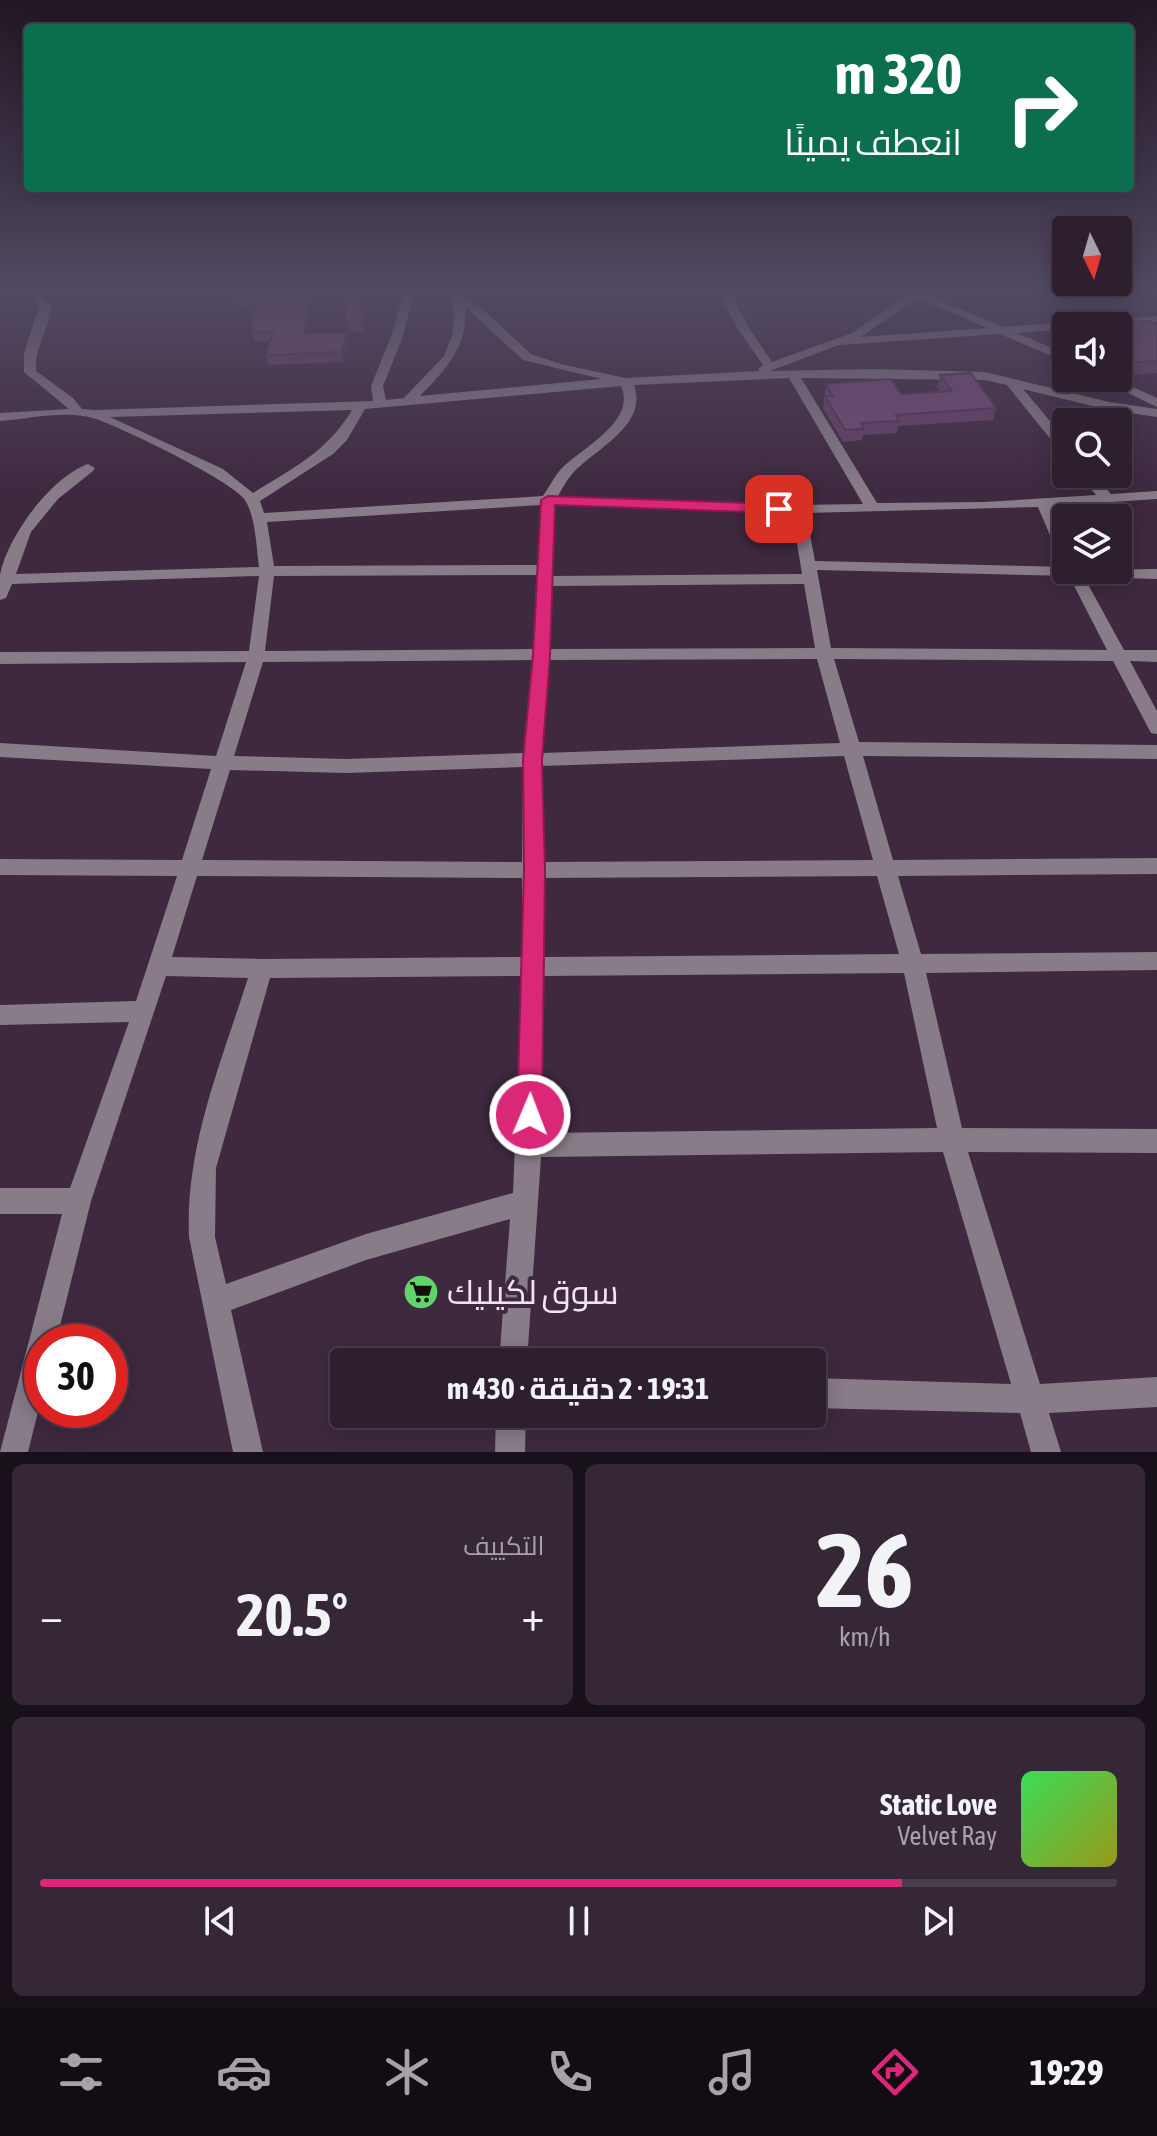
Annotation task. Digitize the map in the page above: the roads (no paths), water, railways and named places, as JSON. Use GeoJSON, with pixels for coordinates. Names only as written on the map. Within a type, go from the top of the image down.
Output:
{"type":"FeatureCollection","features":[{"type":"Feature","properties":{"kind":"street"},"geometry":{"type":"LineString","coordinates":[[13,1452],[78,1201],[144,1011],[256,658],[267,571],[255,509],[218,472],[83,412],[46,388],[30,372],[29,358]]}},
{"type":"Feature","properties":{"kind":"street"},"geometry":{"type":"LineString","coordinates":[[380,404],[377,386],[388,358]]}},
{"type":"Feature","properties":{"kind":"street"},"geometry":{"type":"LineString","coordinates":[[408,401],[448,358]]}},
{"type":"Feature","properties":{"kind":"street"},"geometry":{"type":"LineString","coordinates":[[514,1348],[529,1145],[534,870],[532,760],[541,655],[548,500],[566,472],[618,428],[630,397],[627,384],[618,379],[549,365],[529,358]]}},
{"type":"Feature","properties":{"kind":"street"},"geometry":{"type":"LineString","coordinates":[[764,358],[770,367]]}},
{"type":"Feature","properties":{"kind":"street"},"geometry":{"type":"LineString","coordinates":[[750,375],[795,358]]}},
{"type":"Feature","properties":{"kind":"street"},"geometry":{"type":"LineString","coordinates":[[0,417],[83,412],[361,406],[508,390],[750,375],[955,373],[1010,381],[1109,406],[1157,413]]}},
{"type":"Feature","properties":{"kind":"street"},"geometry":{"type":"LineString","coordinates":[[793,374],[873,508]]}},
{"type":"Feature","properties":{"kind":"street"},"geometry":{"type":"LineString","coordinates":[[1010,381],[1052,432]]}},
{"type":"Feature","properties":{"kind":"street"},"geometry":{"type":"LineString","coordinates":[[1132,391],[1157,403]]}},
{"type":"Feature","properties":{"kind":"street"},"geometry":{"type":"LineString","coordinates":[[255,509],[328,451],[342,437],[361,406]]}},
{"type":"Feature","properties":{"kind":"street"},"geometry":{"type":"LineString","coordinates":[[88,468],[53,496],[37,514],[16,548],[2,584],[267,571],[544,576],[1052,571]]}},
{"type":"Feature","properties":{"kind":"street"},"geometry":{"type":"LineString","coordinates":[[1098,488],[1107,498]]}},
{"type":"Feature","properties":{"kind":"street"},"geometry":{"type":"LineString","coordinates":[[255,509],[548,500],[798,509],[873,508],[1043,503],[1157,495]]}},
{"type":"Feature","properties":{"kind":"street"},"geometry":{"type":"LineString","coordinates":[[1043,503],[1052,523]]}},
{"type":"Feature","properties":{"kind":"street"},"geometry":{"type":"LineString","coordinates":[[798,509],[824,653],[912,961],[952,1140],[1046,1452]]}},
{"type":"Feature","properties":{"kind":"street"},"geometry":{"type":"LineString","coordinates":[[1132,573],[1157,574]]}},
{"type":"Feature","properties":{"kind":"street"},"geometry":{"type":"LineString","coordinates":[[1081,584],[1157,728]]}},
{"type":"Feature","properties":{"kind":"street"},"geometry":{"type":"LineString","coordinates":[[0,658],[824,653],[1157,656]]}},
{"type":"Feature","properties":{"kind":"street"},"geometry":{"type":"LineString","coordinates":[[0,750],[222,763],[346,766],[850,749],[1157,752]]}},
{"type":"Feature","properties":{"kind":"street"},"geometry":{"type":"LineString","coordinates":[[0,867],[534,870],[1157,866]]}},
{"type":"Feature","properties":{"kind":"street"},"geometry":{"type":"LineString","coordinates":[[157,966],[262,969],[1157,961]]}},
{"type":"Feature","properties":{"kind":"street"},"geometry":{"type":"LineString","coordinates":[[248,1452],[202,1237],[201,1174],[262,969]]}},
{"type":"Feature","properties":{"kind":"street"},"geometry":{"type":"LineString","coordinates":[[0,1015],[144,1011]]}},
{"type":"Feature","properties":{"kind":"street"},"geometry":{"type":"LineString","coordinates":[[529,1145],[1157,1141]]}},
{"type":"Feature","properties":{"kind":"street"},"geometry":{"type":"LineString","coordinates":[[0,1201],[78,1201]]}},
{"type":"Feature","properties":{"kind":"street"},"geometry":{"type":"LineString","coordinates":[[217,1301],[366,1247],[525,1202]]}},
{"type":"Feature","properties":{"kind":"street"},"geometry":{"type":"LineString","coordinates":[[826,1393],[1031,1399],[1157,1392]]}},
{"type":"Feature","properties":{"kind":"street"},"geometry":{"type":"LineString","coordinates":[[510,1452],[511,1428]]}},
{"type":"Feature","properties":{"kind":"place","name":"سوق لكيليك"},"geometry":{"type":"Point","coordinates":[421,1292]}}]}
